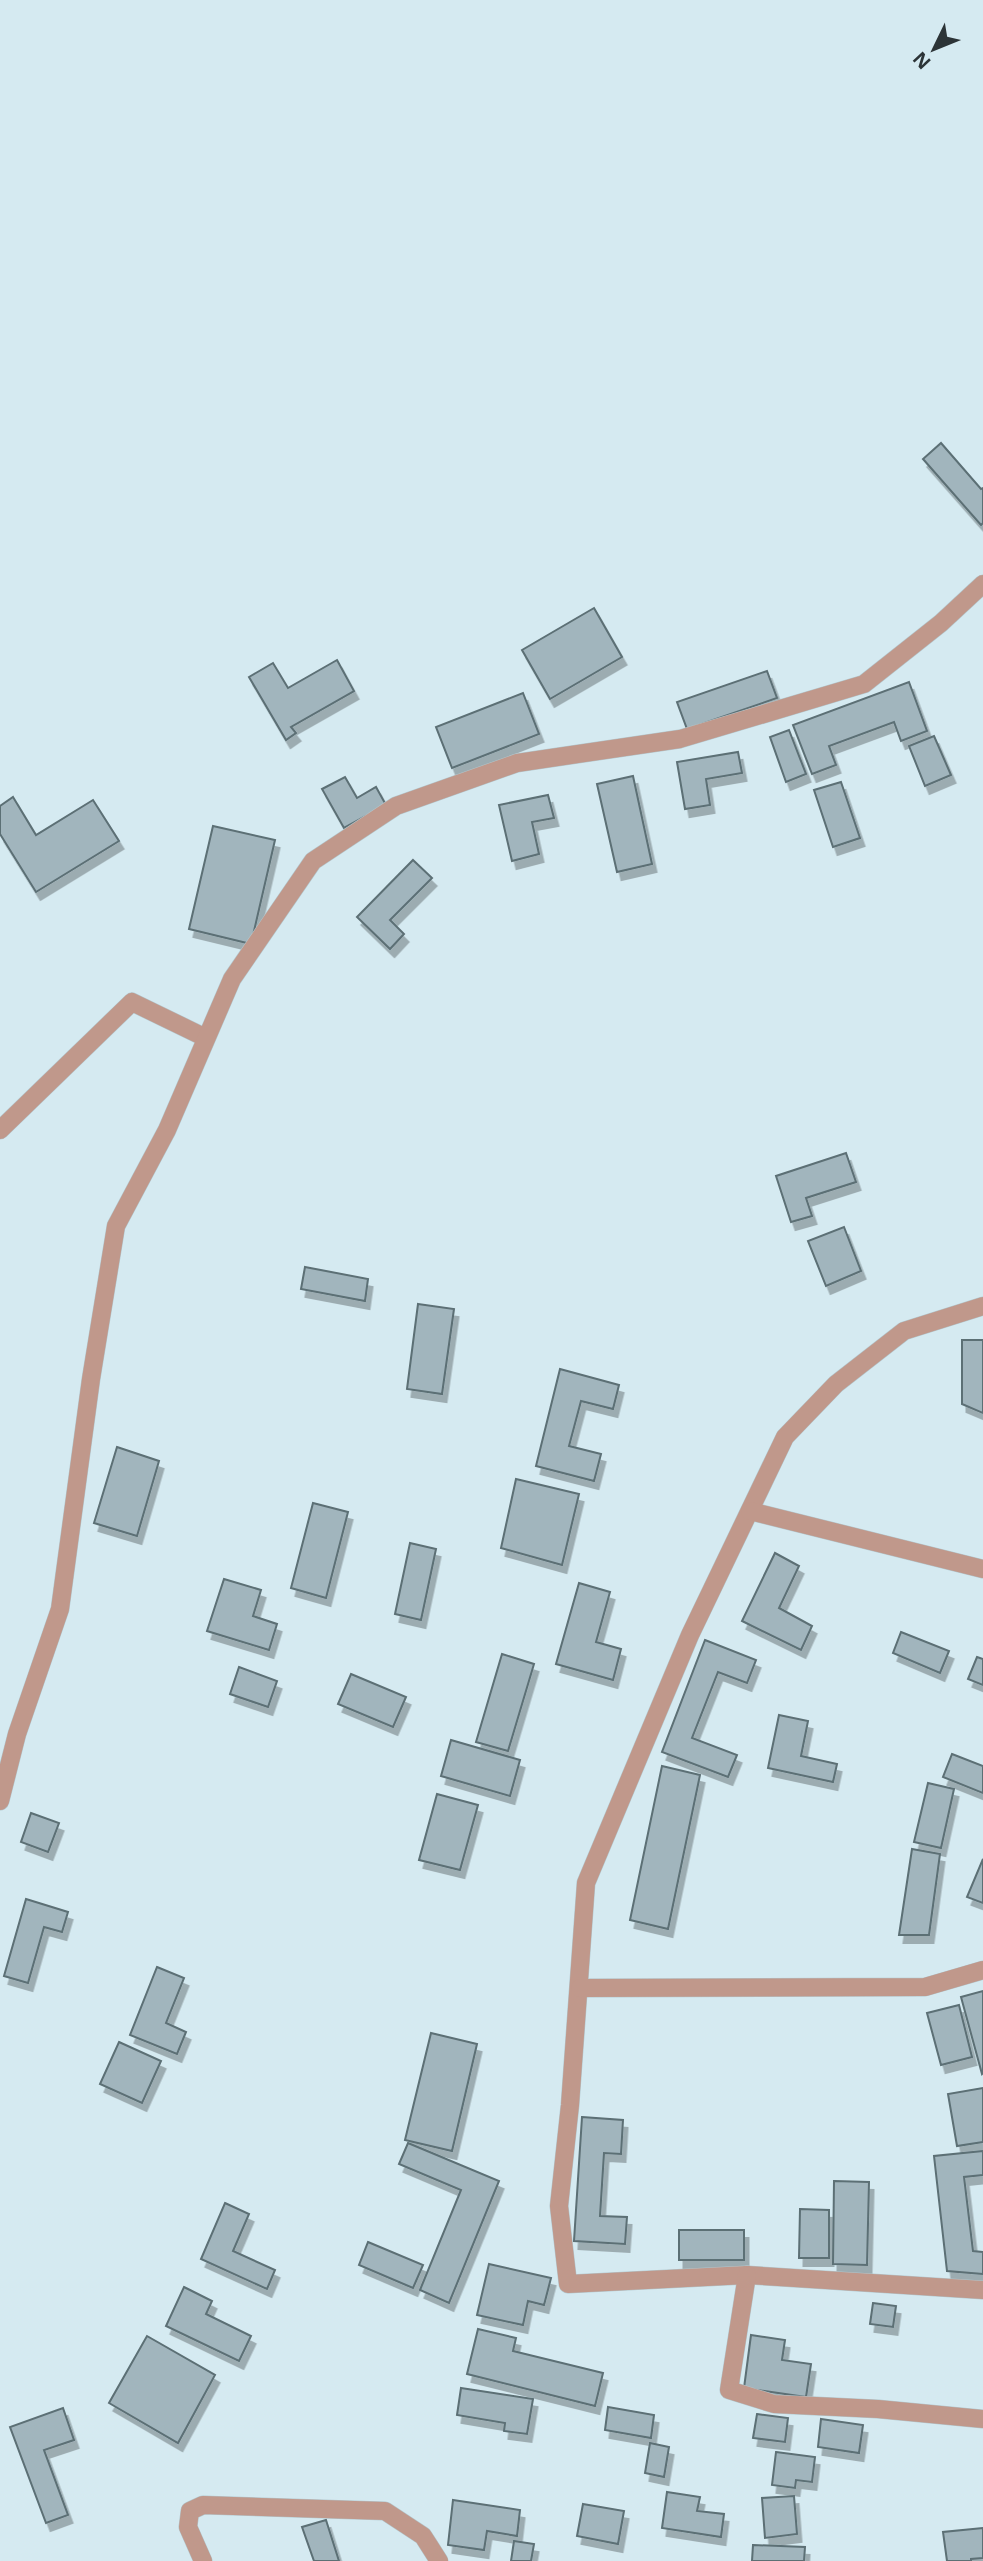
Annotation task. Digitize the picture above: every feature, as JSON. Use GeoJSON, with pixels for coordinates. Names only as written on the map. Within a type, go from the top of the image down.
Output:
{"type":"FeatureCollection","features":[{"type":"Feature","properties":{"kind":"street"},"geometry":{"type":"LineString","coordinates":[[0,1801],[17,1734],[60,1609],[91,1379],[116,1226],[167,1130],[232,979],[313,861],[396,806],[517,763],[680,739],[864,684],[941,623],[983,583]]}},
{"type":"Feature","properties":{"kind":"street"},"geometry":{"type":"LineString","coordinates":[[0,1130],[132,1002],[206,1038]]}},
{"type":"Feature","properties":{"kind":"street"},"geometry":{"type":"LineString","coordinates":[[983,1306],[904,1331],[836,1384],[785,1437],[690,1635],[586,1883],[580,1988],[559,2206],[568,2284],[747,2276],[983,2290]]}},
{"type":"Feature","properties":{"kind":"street"},"geometry":{"type":"LineString","coordinates":[[750,1511],[983,1569]]}},
{"type":"Feature","properties":{"kind":"street"},"geometry":{"type":"LineString","coordinates":[[580,1988],[925,1987],[983,1970]]}},
{"type":"Feature","properties":{"kind":"street"},"geometry":{"type":"LineString","coordinates":[[747,2276],[729,2390],[774,2404],[983,2419]]}},
{"type":"Feature","properties":{"kind":"street"},"geometry":{"type":"LineString","coordinates":[[203,2561],[188,2527],[190,2511],[203,2505],[385,2511],[424,2536],[439,2561]]}},
{"type":"Feature","properties":{"kind":"building"},"geometry":{"type":"Polygon","coordinates":[[[941,443],[981,489],[983,488],[981,525],[923,459],[941,443]]]}},
{"type":"Feature","properties":{"kind":"building"},"geometry":{"type":"Polygon","coordinates":[[[594,608],[622,657],[550,699],[522,650],[594,608]]]}},
{"type":"Feature","properties":{"kind":"building"},"geometry":{"type":"Polygon","coordinates":[[[337,660],[354,691],[291,727],[296,733],[286,740],[249,677],[273,663],[288,688],[337,660]]]}},
{"type":"Feature","properties":{"kind":"building"},"geometry":{"type":"Polygon","coordinates":[[[767,671],[777,698],[687,729],[677,702],[767,671]]]}},
{"type":"Feature","properties":{"kind":"building"},"geometry":{"type":"Polygon","coordinates":[[[909,682],[927,731],[901,741],[894,722],[829,746],[836,765],[812,774],[793,725],[909,682]]]}},
{"type":"Feature","properties":{"kind":"building"},"geometry":{"type":"Polygon","coordinates":[[[523,693],[539,734],[452,768],[436,727],[523,693]]]}},
{"type":"Feature","properties":{"kind":"building"},"geometry":{"type":"Polygon","coordinates":[[[789,730],[806,774],[786,782],[770,737],[789,730]]]}},
{"type":"Feature","properties":{"kind":"building"},"geometry":{"type":"Polygon","coordinates":[[[934,736],[951,775],[925,786],[909,746],[934,736]]]}},
{"type":"Feature","properties":{"kind":"building"},"geometry":{"type":"Polygon","coordinates":[[[738,752],[742,773],[706,779],[710,805],[685,809],[677,762],[738,752]]]}},
{"type":"Feature","properties":{"kind":"building"},"geometry":{"type":"Polygon","coordinates":[[[633,776],[652,864],[617,872],[597,784],[633,776]]]}},
{"type":"Feature","properties":{"kind":"building"},"geometry":{"type":"Polygon","coordinates":[[[345,777],[357,798],[376,787],[386,805],[344,828],[322,789],[345,777]]]}},
{"type":"Feature","properties":{"kind":"building"},"geometry":{"type":"Polygon","coordinates":[[[841,782],[860,838],[833,847],[814,790],[841,782]]]}},
{"type":"Feature","properties":{"kind":"building"},"geometry":{"type":"Polygon","coordinates":[[[548,795],[554,818],[532,822],[539,854],[512,861],[499,805],[548,795]]]}},
{"type":"Feature","properties":{"kind":"building"},"geometry":{"type":"Polygon","coordinates":[[[13,797],[36,835],[93,800],[119,841],[36,892],[0,834],[0,806],[13,797]]]}},
{"type":"Feature","properties":{"kind":"building"},"geometry":{"type":"Polygon","coordinates":[[[213,826],[275,840],[251,944],[189,929],[213,826]]]}},
{"type":"Feature","properties":{"kind":"building"},"geometry":{"type":"Polygon","coordinates":[[[413,860],[432,878],[390,920],[404,934],[390,949],[357,917],[413,860]]]}},
{"type":"Feature","properties":{"kind":"building"},"geometry":{"type":"Polygon","coordinates":[[[846,1153],[856,1182],[806,1198],[812,1216],[791,1222],[776,1176],[846,1153]]]}},
{"type":"Feature","properties":{"kind":"building"},"geometry":{"type":"Polygon","coordinates":[[[844,1227],[861,1271],[826,1286],[808,1241],[844,1227]]]}},
{"type":"Feature","properties":{"kind":"building"},"geometry":{"type":"Polygon","coordinates":[[[305,1267],[368,1279],[365,1301],[301,1289],[305,1267]]]}},
{"type":"Feature","properties":{"kind":"building"},"geometry":{"type":"Polygon","coordinates":[[[418,1304],[454,1309],[442,1394],[407,1389],[418,1304]]]}},
{"type":"Feature","properties":{"kind":"building"},"geometry":{"type":"Polygon","coordinates":[[[962,1340],[983,1340],[983,1413],[962,1404],[962,1340]]]}},
{"type":"Feature","properties":{"kind":"building"},"geometry":{"type":"Polygon","coordinates":[[[560,1369],[619,1385],[613,1409],[581,1401],[569,1446],[601,1454],[594,1481],[536,1466],[560,1369]]]}},
{"type":"Feature","properties":{"kind":"building"},"geometry":{"type":"Polygon","coordinates":[[[117,1447],[159,1461],[137,1536],[94,1523],[117,1447]]]}},
{"type":"Feature","properties":{"kind":"building"},"geometry":{"type":"Polygon","coordinates":[[[516,1479],[579,1494],[562,1565],[501,1548],[516,1479]]]}},
{"type":"Feature","properties":{"kind":"building"},"geometry":{"type":"Polygon","coordinates":[[[313,1503],[348,1512],[326,1598],[291,1588],[313,1503]]]}},
{"type":"Feature","properties":{"kind":"building"},"geometry":{"type":"Polygon","coordinates":[[[410,1543],[436,1549],[421,1620],[395,1614],[410,1543]]]}},
{"type":"Feature","properties":{"kind":"building"},"geometry":{"type":"Polygon","coordinates":[[[775,1553],[799,1566],[779,1608],[812,1626],[801,1650],[742,1621],[775,1553]]]}},
{"type":"Feature","properties":{"kind":"building"},"geometry":{"type":"Polygon","coordinates":[[[224,1579],[261,1590],[253,1616],[277,1624],[269,1650],[207,1631],[224,1579]]]}},
{"type":"Feature","properties":{"kind":"building"},"geometry":{"type":"Polygon","coordinates":[[[579,1583],[610,1592],[596,1642],[621,1649],[613,1680],[556,1664],[579,1583]]]}},
{"type":"Feature","properties":{"kind":"building"},"geometry":{"type":"Polygon","coordinates":[[[901,1632],[949,1651],[940,1673],[893,1653],[901,1632]]]}},
{"type":"Feature","properties":{"kind":"building"},"geometry":{"type":"Polygon","coordinates":[[[705,1640],[756,1660],[747,1683],[718,1672],[692,1738],[737,1755],[728,1777],[662,1752],[705,1640]]]}},
{"type":"Feature","properties":{"kind":"building"},"geometry":{"type":"Polygon","coordinates":[[[502,1654],[534,1664],[508,1751],[476,1742],[502,1654]]]}},
{"type":"Feature","properties":{"kind":"building"},"geometry":{"type":"Polygon","coordinates":[[[977,1657],[983,1659],[983,1685],[968,1679],[977,1657]]]}},
{"type":"Feature","properties":{"kind":"building"},"geometry":{"type":"Polygon","coordinates":[[[239,1667],[277,1681],[268,1707],[230,1694],[239,1667]]]}},
{"type":"Feature","properties":{"kind":"building"},"geometry":{"type":"Polygon","coordinates":[[[351,1674],[406,1697],[393,1727],[338,1704],[351,1674]]]}},
{"type":"Feature","properties":{"kind":"building"},"geometry":{"type":"Polygon","coordinates":[[[779,1715],[808,1721],[801,1756],[837,1764],[833,1782],[768,1768],[779,1715]]]}},
{"type":"Feature","properties":{"kind":"building"},"geometry":{"type":"Polygon","coordinates":[[[451,1740],[520,1760],[510,1796],[441,1776],[451,1740]]]}},
{"type":"Feature","properties":{"kind":"building"},"geometry":{"type":"Polygon","coordinates":[[[952,1754],[983,1766],[983,1793],[943,1777],[952,1754]]]}},
{"type":"Feature","properties":{"kind":"building"},"geometry":{"type":"Polygon","coordinates":[[[662,1766],[700,1775],[668,1929],[630,1920],[662,1766]]]}},
{"type":"Feature","properties":{"kind":"building"},"geometry":{"type":"Polygon","coordinates":[[[928,1783],[954,1789],[941,1848],[914,1842],[928,1783]]]}},
{"type":"Feature","properties":{"kind":"building"},"geometry":{"type":"Polygon","coordinates":[[[437,1794],[478,1805],[460,1870],[419,1860],[437,1794]]]}},
{"type":"Feature","properties":{"kind":"building"},"geometry":{"type":"Polygon","coordinates":[[[31,1813],[59,1823],[48,1852],[21,1842],[31,1813]]]}},
{"type":"Feature","properties":{"kind":"building"},"geometry":{"type":"Polygon","coordinates":[[[912,1849],[940,1854],[929,1935],[899,1935],[912,1849]]]}},
{"type":"Feature","properties":{"kind":"building"},"geometry":{"type":"Polygon","coordinates":[[[983,1859],[983,1903],[967,1897],[983,1859]]]}},
{"type":"Feature","properties":{"kind":"building"},"geometry":{"type":"Polygon","coordinates":[[[26,1899],[68,1912],[62,1932],[44,1927],[28,1983],[4,1976],[26,1899]]]}},
{"type":"Feature","properties":{"kind":"building"},"geometry":{"type":"Polygon","coordinates":[[[157,1967],[184,1978],[166,2023],[186,2032],[177,2054],[130,2035],[157,1967]]]}},
{"type":"Feature","properties":{"kind":"building"},"geometry":{"type":"Polygon","coordinates":[[[983,1991],[983,2073],[982,2074],[961,1997],[983,1991]]]}},
{"type":"Feature","properties":{"kind":"building"},"geometry":{"type":"Polygon","coordinates":[[[959,2005],[972,2057],[941,2065],[927,2013],[959,2005]]]}},
{"type":"Feature","properties":{"kind":"building"},"geometry":{"type":"Polygon","coordinates":[[[431,2033],[477,2044],[452,2151],[405,2140],[431,2033]]]}},
{"type":"Feature","properties":{"kind":"building"},"geometry":{"type":"Polygon","coordinates":[[[119,2042],[161,2061],[142,2103],[100,2084],[119,2042]]]}},
{"type":"Feature","properties":{"kind":"building"},"geometry":{"type":"Polygon","coordinates":[[[983,2088],[983,2142],[957,2146],[948,2094],[983,2088]]]}},
{"type":"Feature","properties":{"kind":"building"},"geometry":{"type":"Polygon","coordinates":[[[582,2117],[623,2120],[621,2154],[604,2153],[600,2216],[627,2217],[625,2244],[574,2241],[582,2117]]]}},
{"type":"Feature","properties":{"kind":"building"},"geometry":{"type":"Polygon","coordinates":[[[408,2143],[499,2181],[449,2303],[420,2290],[461,2190],[399,2164],[408,2143]]]}},
{"type":"Feature","properties":{"kind":"building"},"geometry":{"type":"Polygon","coordinates":[[[983,2151],[983,2175],[964,2177],[973,2251],[983,2252],[983,2274],[947,2271],[934,2156],[983,2151]]]}},
{"type":"Feature","properties":{"kind":"building"},"geometry":{"type":"Polygon","coordinates":[[[834,2181],[869,2182],[867,2265],[833,2264],[834,2181]]]}},
{"type":"Feature","properties":{"kind":"building"},"geometry":{"type":"Polygon","coordinates":[[[225,2203],[249,2214],[233,2251],[275,2270],[267,2289],[201,2259],[225,2203]]]}},
{"type":"Feature","properties":{"kind":"building"},"geometry":{"type":"Polygon","coordinates":[[[800,2209],[829,2210],[829,2258],[799,2258],[800,2209]]]}},
{"type":"Feature","properties":{"kind":"building"},"geometry":{"type":"Polygon","coordinates":[[[679,2230],[744,2230],[744,2260],[679,2260],[679,2230]]]}},
{"type":"Feature","properties":{"kind":"building"},"geometry":{"type":"Polygon","coordinates":[[[368,2242],[423,2265],[413,2288],[359,2265],[368,2242]]]}},
{"type":"Feature","properties":{"kind":"building"},"geometry":{"type":"Polygon","coordinates":[[[489,2264],[551,2278],[544,2305],[528,2301],[523,2325],[477,2315],[489,2264]]]}},
{"type":"Feature","properties":{"kind":"building"},"geometry":{"type":"Polygon","coordinates":[[[184,2287],[212,2301],[206,2314],[251,2336],[239,2361],[166,2326],[184,2287]]]}},
{"type":"Feature","properties":{"kind":"building"},"geometry":{"type":"Polygon","coordinates":[[[873,2303],[896,2306],[893,2327],[870,2324],[873,2303]]]}},
{"type":"Feature","properties":{"kind":"building"},"geometry":{"type":"Polygon","coordinates":[[[478,2329],[516,2338],[513,2351],[603,2373],[595,2406],[467,2374],[478,2329]]]}},
{"type":"Feature","properties":{"kind":"building"},"geometry":{"type":"Polygon","coordinates":[[[751,2335],[785,2340],[782,2360],[811,2364],[806,2397],[744,2388],[751,2335]]]}},
{"type":"Feature","properties":{"kind":"building"},"geometry":{"type":"Polygon","coordinates":[[[147,2336],[215,2375],[178,2443],[109,2403],[147,2336]]]}},
{"type":"Feature","properties":{"kind":"building"},"geometry":{"type":"Polygon","coordinates":[[[461,2388],[533,2399],[527,2434],[504,2431],[505,2423],[457,2415],[461,2388]]]}},
{"type":"Feature","properties":{"kind":"building"},"geometry":{"type":"Polygon","coordinates":[[[608,2407],[654,2415],[651,2438],[605,2430],[608,2407]]]}},
{"type":"Feature","properties":{"kind":"building"},"geometry":{"type":"Polygon","coordinates":[[[63,2408],[74,2440],[44,2450],[68,2515],[46,2523],[10,2427],[63,2408]]]}},
{"type":"Feature","properties":{"kind":"building"},"geometry":{"type":"Polygon","coordinates":[[[757,2414],[788,2418],[785,2442],[753,2438],[757,2414]]]}},
{"type":"Feature","properties":{"kind":"building"},"geometry":{"type":"Polygon","coordinates":[[[821,2419],[863,2425],[859,2453],[818,2447],[821,2419]]]}},
{"type":"Feature","properties":{"kind":"building"},"geometry":{"type":"Polygon","coordinates":[[[650,2443],[669,2447],[664,2477],[645,2473],[650,2443]]]}},
{"type":"Feature","properties":{"kind":"building"},"geometry":{"type":"Polygon","coordinates":[[[776,2452],[815,2457],[812,2482],[796,2480],[795,2488],[772,2485],[776,2452]]]}},
{"type":"Feature","properties":{"kind":"building"},"geometry":{"type":"Polygon","coordinates":[[[667,2492],[700,2497],[697,2511],[724,2514],[721,2537],[662,2528],[667,2492]]]}},
{"type":"Feature","properties":{"kind":"building"},"geometry":{"type":"Polygon","coordinates":[[[794,2496],[797,2534],[765,2538],[762,2498],[794,2496]]]}},
{"type":"Feature","properties":{"kind":"building"},"geometry":{"type":"Polygon","coordinates":[[[453,2500],[520,2510],[517,2536],[487,2531],[484,2550],[448,2545],[453,2500]]]}},
{"type":"Feature","properties":{"kind":"building"},"geometry":{"type":"Polygon","coordinates":[[[583,2504],[624,2511],[618,2544],[577,2536],[583,2504]]]}},
{"type":"Feature","properties":{"kind":"building"},"geometry":{"type":"Polygon","coordinates":[[[326,2520],[339,2561],[314,2561],[302,2527],[326,2520]]]}},
{"type":"Feature","properties":{"kind":"building"},"geometry":{"type":"Polygon","coordinates":[[[983,2528],[983,2558],[947,2561],[943,2532],[983,2528]]]}},
{"type":"Feature","properties":{"kind":"building"},"geometry":{"type":"Polygon","coordinates":[[[514,2541],[534,2544],[531,2561],[511,2561],[514,2541]]]}},
{"type":"Feature","properties":{"kind":"building"},"geometry":{"type":"Polygon","coordinates":[[[753,2545],[805,2547],[804,2561],[752,2561],[753,2545]]]}}]}
